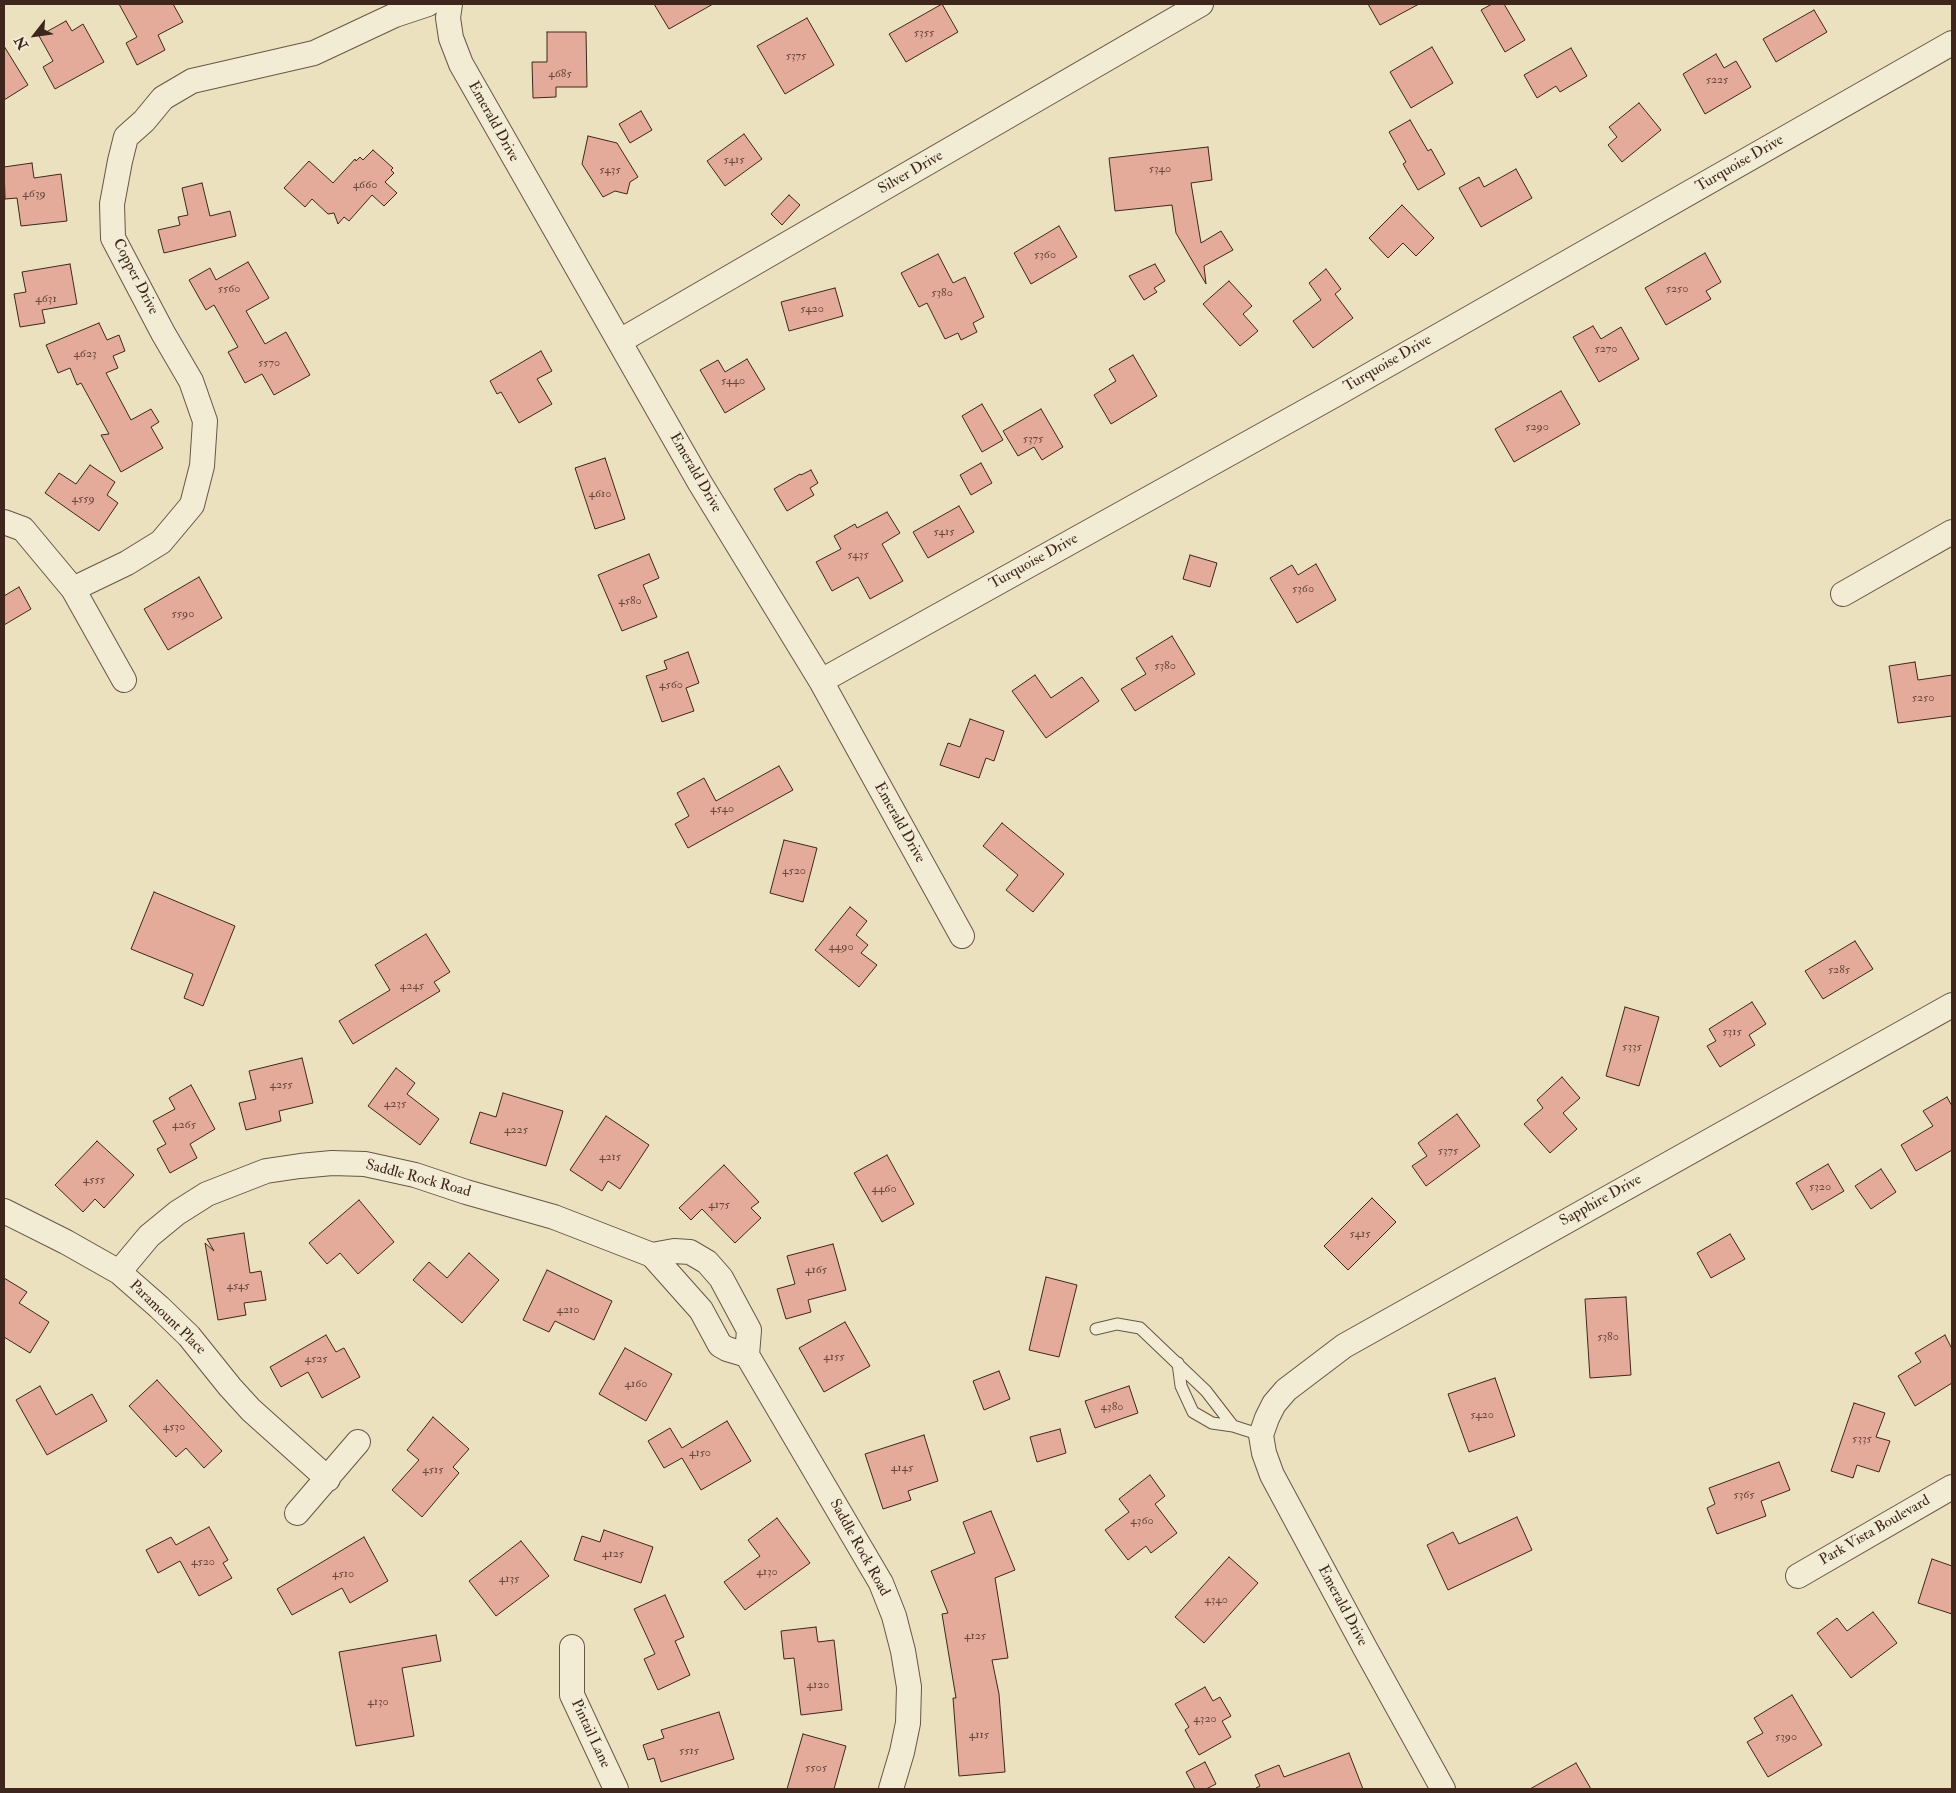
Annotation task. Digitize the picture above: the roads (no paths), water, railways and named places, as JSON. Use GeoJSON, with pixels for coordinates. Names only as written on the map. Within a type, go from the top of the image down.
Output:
{"type":"FeatureCollection","features":[{"type":"Feature","properties":{"kind":"street","name":"Copper Drive"},"geometry":{"type":"LineString","coordinates":[[72,589],[127,563],[161,542],[192,505],[202,466],[205,421],[191,381],[163,333],[113,238],[112,204],[126,137],[144,122],[163,98],[192,81],[314,53],[395,15],[428,4]]}},
{"type":"Feature","properties":{"kind":"street","name":"Emerald Drive"},"geometry":{"type":"LineString","coordinates":[[450,4],[448,18],[451,38],[461,64],[504,143],[620,341],[700,483],[821,681],[962,936]]}},
{"type":"Feature","properties":{"kind":"street","name":"Silver Drive"},"geometry":{"type":"LineString","coordinates":[[620,341],[1201,4]]}},
{"type":"Feature","properties":{"kind":"street","name":"Turquoise Drive"},"geometry":{"type":"LineString","coordinates":[[821,681],[1340,392],[1952,43]]}},
{"type":"Feature","properties":{"kind":"street"},"geometry":{"type":"LineString","coordinates":[[4,522],[23,529],[72,589],[124,680]]}},
{"type":"Feature","properties":{"kind":"street"},"geometry":{"type":"LineString","coordinates":[[1843,594],[1952,532]]}},
{"type":"Feature","properties":{"kind":"street","name":"Sapphire Drive"},"geometry":{"type":"LineString","coordinates":[[1264,1427],[1274,1404],[1286,1390],[1344,1346],[1952,1004]]}},
{"type":"Feature","properties":{"kind":"street","name":"Saddle Rock Road"},"geometry":{"type":"LineString","coordinates":[[119,1272],[149,1236],[177,1213],[207,1194],[266,1171],[332,1163],[365,1164],[415,1175],[466,1192],[554,1217],[652,1255],[701,1310],[720,1345],[747,1355],[881,1583],[894,1616],[903,1650],[909,1687],[908,1722],[902,1752],[891,1789]]}},
{"type":"Feature","properties":{"kind":"street","name":"Paramount Place"},"geometry":{"type":"LineString","coordinates":[[4,1212],[58,1238],[119,1272],[189,1336],[250,1410],[328,1479]]}},
{"type":"Feature","properties":{"kind":"street"},"geometry":{"type":"LineString","coordinates":[[652,1255],[674,1250],[690,1252],[707,1262],[722,1278],[749,1330],[747,1355]]}},
{"type":"Feature","properties":{"kind":"street","name":"Emerald Drive"},"geometry":{"type":"LineString","coordinates":[[1264,1427],[1264,1453],[1272,1475],[1443,1789]]}},
{"type":"Feature","properties":{"kind":"street"},"geometry":{"type":"LineString","coordinates":[[297,1513],[358,1442]]}},
{"type":"Feature","properties":{"kind":"street","name":"Park Vista Boulevard"},"geometry":{"type":"LineString","coordinates":[[1798,1576],[1952,1487]]}},
{"type":"Feature","properties":{"kind":"street","name":"Pintail Lane"},"geometry":{"type":"LineString","coordinates":[[572,1647],[572,1695],[616,1789]]}},
{"type":"Feature","properties":{"kind":"lane"},"geometry":{"type":"LineString","coordinates":[[1096,1329],[1117,1324],[1140,1328],[1206,1390],[1233,1426]]}},
{"type":"Feature","properties":{"kind":"lane"},"geometry":{"type":"LineString","coordinates":[[1178,1363],[1181,1386],[1193,1412],[1212,1423],[1264,1427]]}}]}
